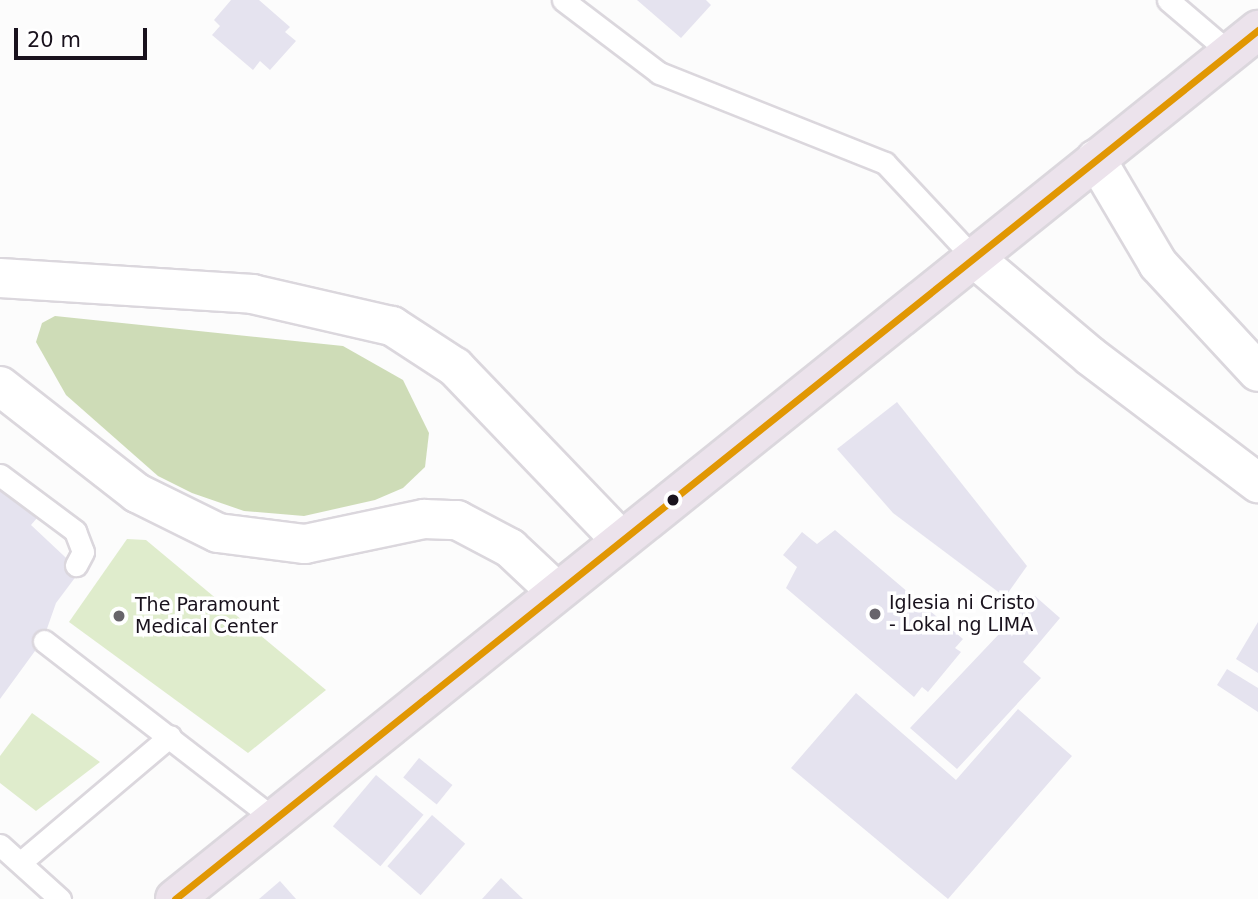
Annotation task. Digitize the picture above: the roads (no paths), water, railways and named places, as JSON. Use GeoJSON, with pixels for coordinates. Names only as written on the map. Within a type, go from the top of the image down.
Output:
{"type":"FeatureCollection","features":[{"type":"Feature","properties":{"kind":"highway"},"geometry":{"type":"LineString","coordinates":[[175,899],[1243,41]]}},
{"type":"Feature","properties":{"kind":"street"},"geometry":{"type":"LineString","coordinates":[[1096,159],[1158,264],[1258,372]]}},
{"type":"Feature","properties":{"kind":"street"},"geometry":{"type":"LineString","coordinates":[[973,257],[1090,356],[1258,483]]}},
{"type":"Feature","properties":{"kind":"street"},"geometry":{"type":"LineString","coordinates":[[0,278],[252,294],[348,311],[392,326],[455,367],[620,539]]}},
{"type":"Feature","properties":{"kind":"street"},"geometry":{"type":"LineString","coordinates":[[0,386],[137,493],[218,533],[305,544],[424,519],[457,520],[510,548],[556,591]]}},
{"type":"Feature","properties":{"kind":"lane"},"geometry":{"type":"LineString","coordinates":[[563,0],[659,73],[885,163],[973,257]]}},
{"type":"Feature","properties":{"kind":"lane"},"geometry":{"type":"LineString","coordinates":[[1168,0],[1243,41]]}},
{"type":"Feature","properties":{"kind":"lane"},"geometry":{"type":"LineString","coordinates":[[0,475],[75,531],[83,552],[76,565]]}},
{"type":"Feature","properties":{"kind":"lane"},"geometry":{"type":"LineString","coordinates":[[44,641],[273,818]]}},
{"type":"Feature","properties":{"kind":"lane"},"geometry":{"type":"LineString","coordinates":[[21,862],[170,736]]}},
{"type":"Feature","properties":{"kind":"lane"},"geometry":{"type":"LineString","coordinates":[[0,845],[60,899]]}},
{"type":"Feature","properties":{"kind":"place","name":"Iglesia ni Cristo - Lokal ng LIMA"},"geometry":{"type":"Point","coordinates":[875,614]}},
{"type":"Feature","properties":{"kind":"place","name":"The Paramount Medical Center"},"geometry":{"type":"Point","coordinates":[119,616]}}]}
